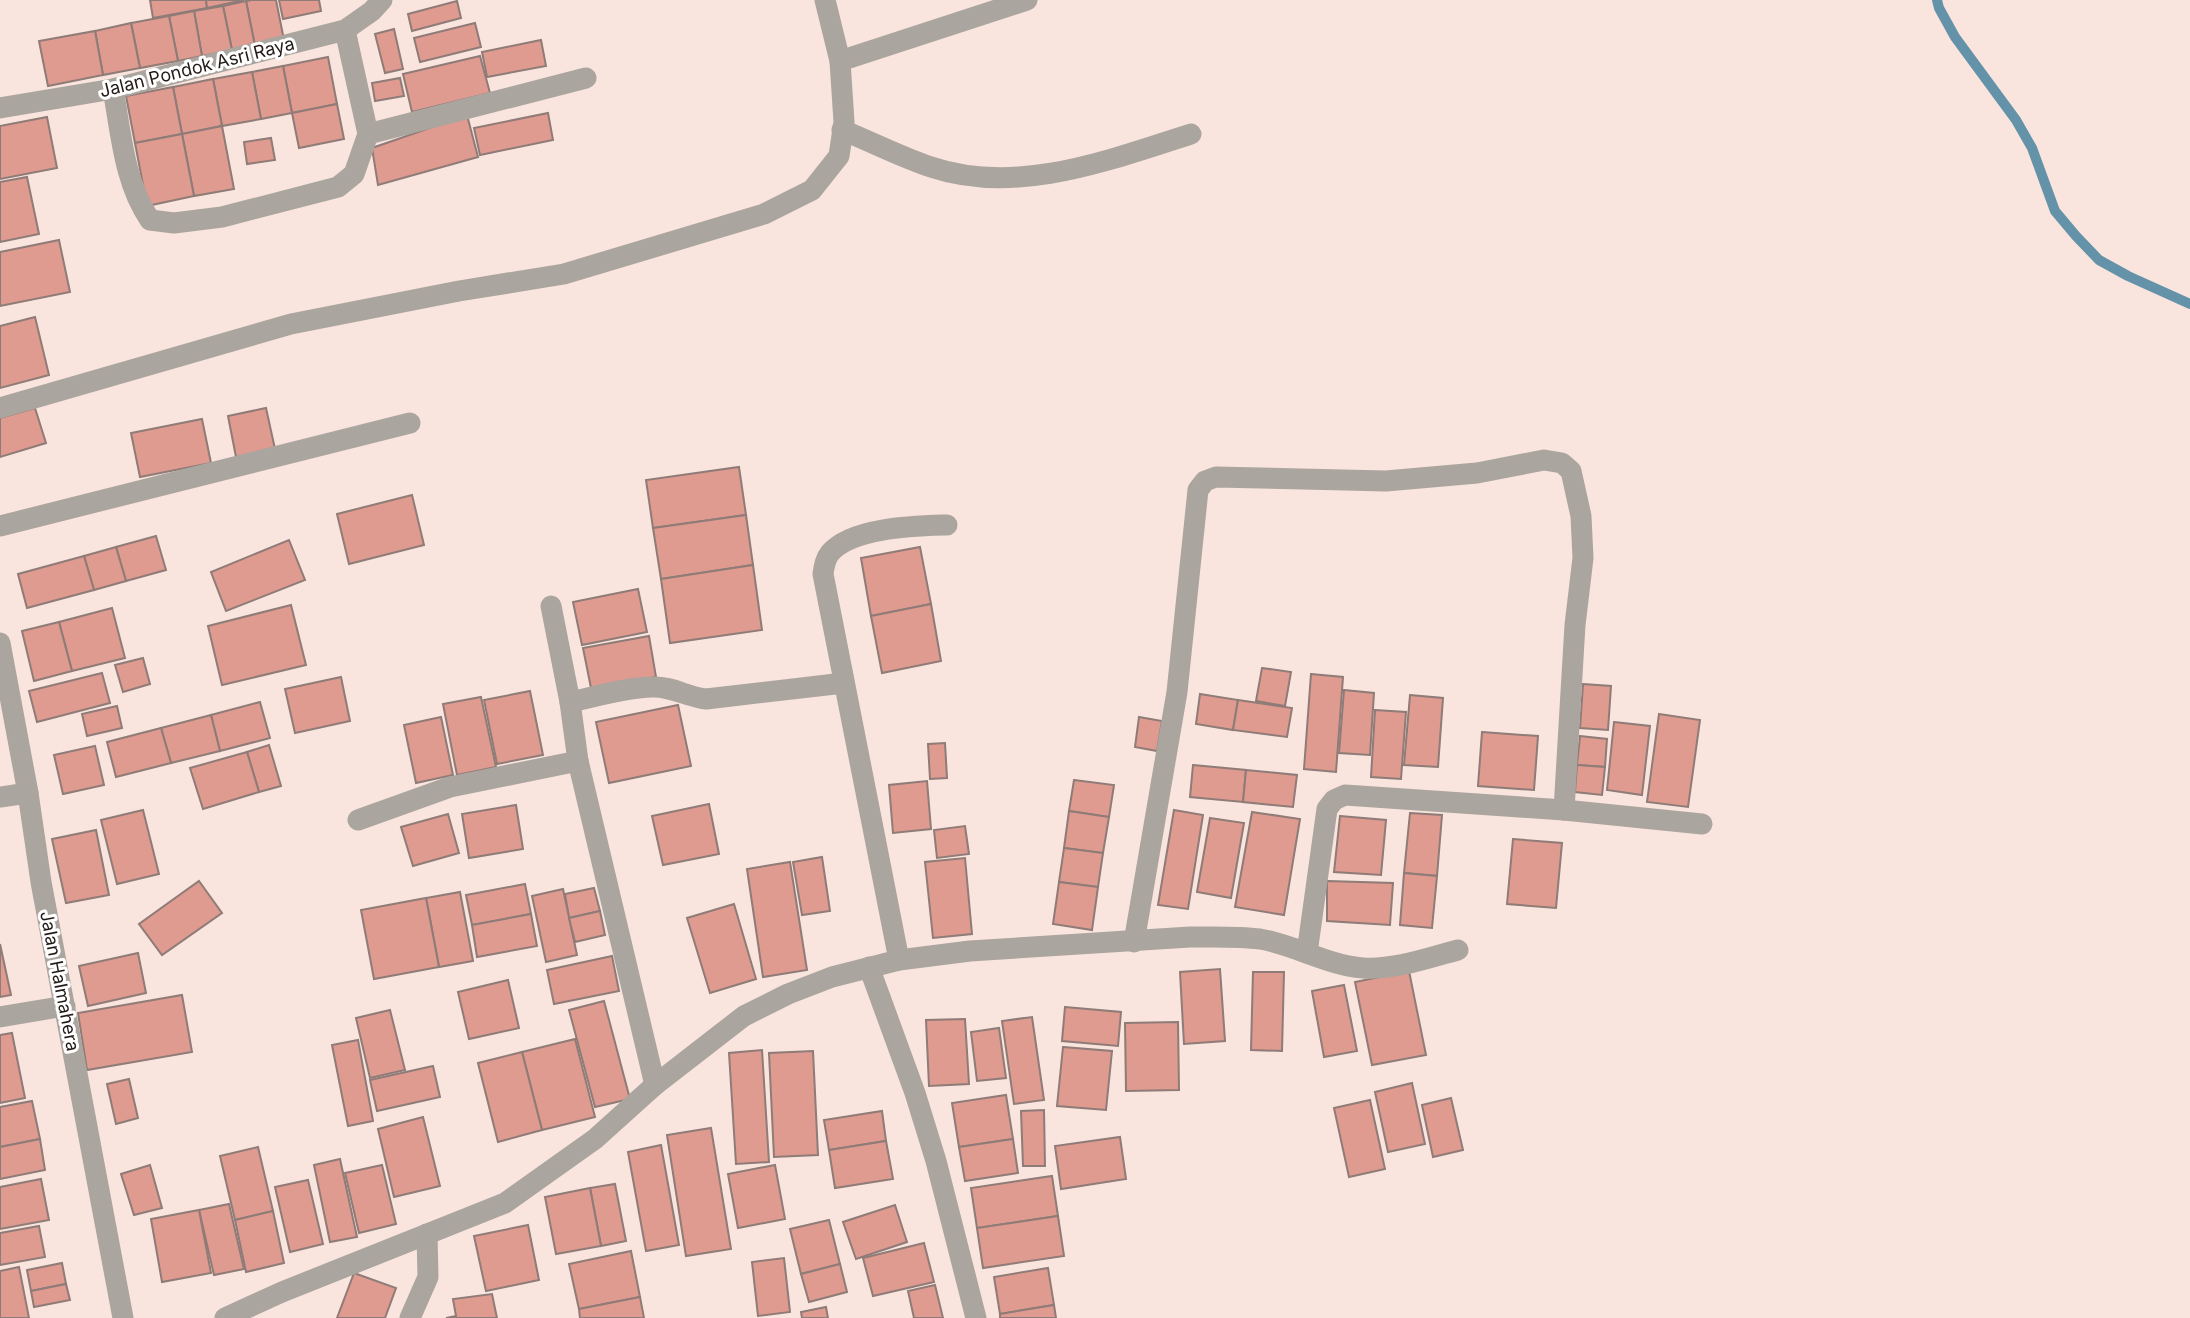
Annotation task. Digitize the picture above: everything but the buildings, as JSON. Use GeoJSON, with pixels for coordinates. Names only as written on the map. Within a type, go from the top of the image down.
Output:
{"type":"FeatureCollection","features":[{"type":"Feature","properties":{"kind":"street","name":"Jalan Pondok Asri Raya"},"geometry":{"type":"LineString","coordinates":[[0,108],[113,89],[345,30],[372,11],[382,0]]}},
{"type":"Feature","properties":{"kind":"street"},"geometry":{"type":"LineString","coordinates":[[0,408],[291,324],[459,290],[564,274],[764,214],[812,190],[839,156],[842,130],[840,61],[825,0]]}},
{"type":"Feature","properties":{"kind":"street"},"geometry":{"type":"LineString","coordinates":[[840,61],[1027,0]]}},
{"type":"Feature","properties":{"kind":"street"},"geometry":{"type":"LineString","coordinates":[[113,89],[126,164],[141,207],[150,220],[174,223],[222,217],[338,187],[354,174],[368,134],[345,30]]}},
{"type":"Feature","properties":{"kind":"street"},"geometry":{"type":"LineString","coordinates":[[368,134],[586,78]]}},
{"type":"Feature","properties":{"kind":"street"},"geometry":{"type":"LineString","coordinates":[[842,130],[932,167],[974,176],[1014,178],[1075,169],[1191,134]]}},
{"type":"Feature","properties":{"kind":"street"},"geometry":{"type":"LineString","coordinates":[[0,526],[410,423]]}},
{"type":"Feature","properties":{"kind":"street"},"geometry":{"type":"LineString","coordinates":[[1134,942],[1177,692],[1198,490],[1205,481],[1216,477],[1386,481],[1477,473],[1544,460],[1562,463],[1571,471],[1581,516],[1583,558],[1575,625],[1564,810]]}},
{"type":"Feature","properties":{"kind":"street"},"geometry":{"type":"LineString","coordinates":[[899,960],[823,574],[829,554],[838,546],[870,534],[904,526],[947,525]]}},
{"type":"Feature","properties":{"kind":"street"},"geometry":{"type":"LineString","coordinates":[[551,606],[570,702],[578,761],[655,1085]]}},
{"type":"Feature","properties":{"kind":"street","name":"Jalan Halmahera"},"geometry":{"type":"LineString","coordinates":[[0,643],[28,793],[41,882],[123,1318]]}},
{"type":"Feature","properties":{"kind":"street"},"geometry":{"type":"LineString","coordinates":[[570,702],[652,687],[706,699],[844,683]]}},
{"type":"Feature","properties":{"kind":"street"},"geometry":{"type":"LineString","coordinates":[[358,820],[450,787],[578,761]]}},
{"type":"Feature","properties":{"kind":"street"},"geometry":{"type":"LineString","coordinates":[[0,797],[28,793]]}},
{"type":"Feature","properties":{"kind":"street"},"geometry":{"type":"LineString","coordinates":[[1307,953],[1327,809],[1334,800],[1345,795],[1564,810],[1702,824]]}},
{"type":"Feature","properties":{"kind":"street"},"geometry":{"type":"LineString","coordinates":[[225,1318],[282,1292],[505,1203],[595,1139],[655,1085],[744,1016],[788,993],[832,977],[899,960],[970,951],[1221,936],[1260,939],[1344,966],[1366,968],[1396,966],[1458,950]]}},
{"type":"Feature","properties":{"kind":"street"},"geometry":{"type":"LineString","coordinates":[[869,967],[915,1093],[936,1161],[976,1318]]}},
{"type":"Feature","properties":{"kind":"street"},"geometry":{"type":"LineString","coordinates":[[0,1017],[65,1006]]}},
{"type":"Feature","properties":{"kind":"street"},"geometry":{"type":"LineString","coordinates":[[410,1318],[428,1278],[427,1234]]}},
{"type":"Feature","properties":{"kind":"waterway"},"geometry":{"type":"LineString","coordinates":[[1937,0],[1955,37],[2016,120],[2032,148],[2055,211],[2099,260],[2190,304]]}}]}
